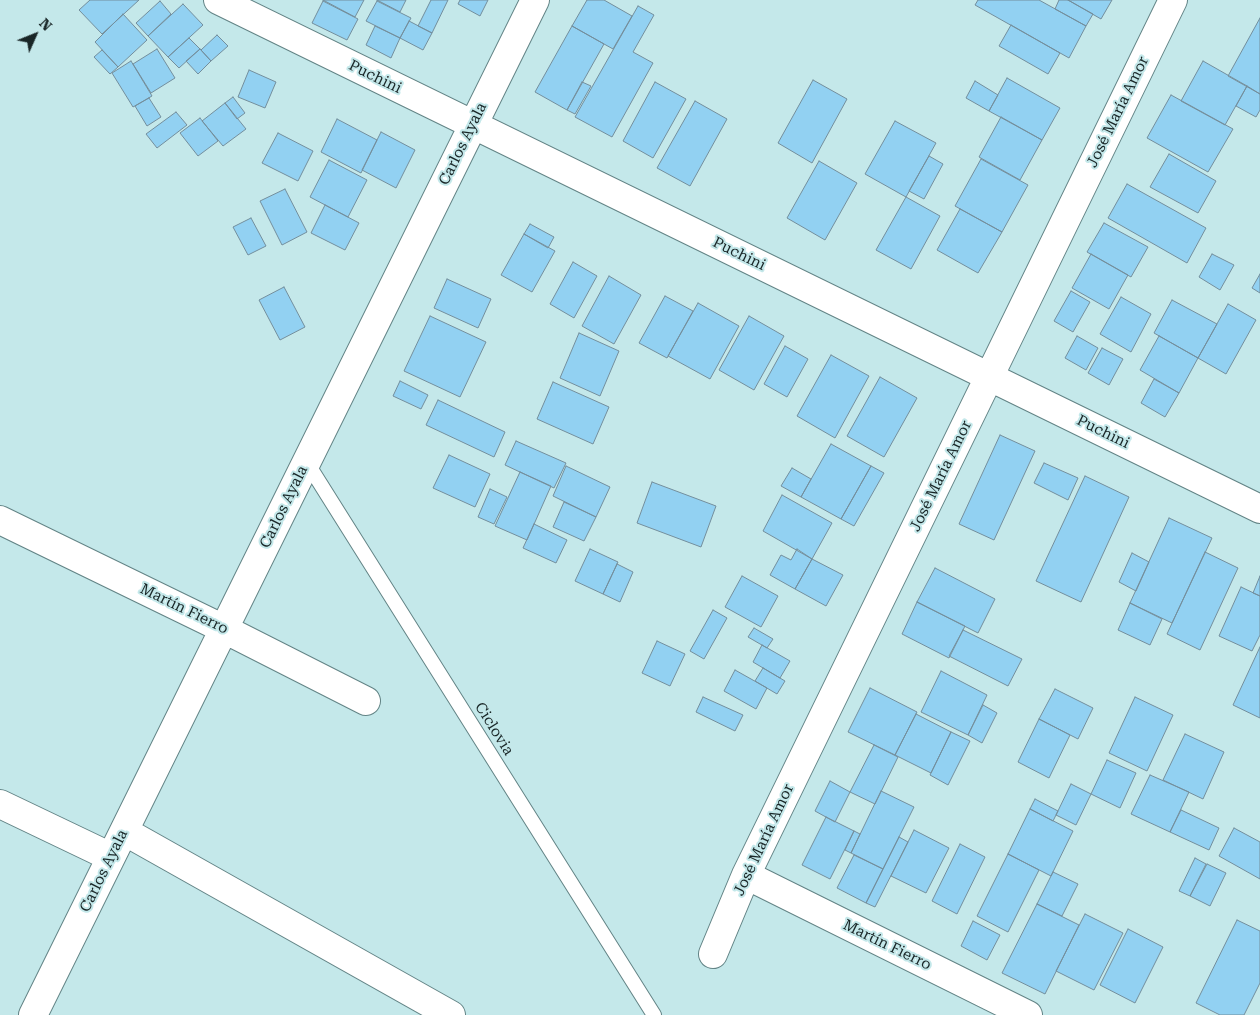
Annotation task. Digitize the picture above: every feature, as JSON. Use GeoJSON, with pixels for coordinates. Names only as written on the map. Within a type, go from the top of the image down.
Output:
{"type":"FeatureCollection","features":[{"type":"Feature","properties":{"kind":"street","name":"Puchini"},"geometry":{"type":"LineString","coordinates":[[218,0],[1260,508]]}},
{"type":"Feature","properties":{"kind":"street","name":"Carlos Ayala"},"geometry":{"type":"LineString","coordinates":[[33,1015],[535,0]]}},
{"type":"Feature","properties":{"kind":"street","name":"José María Amor"},"geometry":{"type":"LineString","coordinates":[[714,954],[746,875],[1173,0]]}},
{"type":"Feature","properties":{"kind":"street","name":"Martín Fierro"},"geometry":{"type":"LineString","coordinates":[[0,520],[224,628],[366,701]]}},
{"type":"Feature","properties":{"kind":"street"},"geometry":{"type":"LineString","coordinates":[[0,804],[111,857]]}},
{"type":"Feature","properties":{"kind":"street"},"geometry":{"type":"LineString","coordinates":[[124,831],[451,1015]]}},
{"type":"Feature","properties":{"kind":"street","name":"Martín Fierro"},"geometry":{"type":"LineString","coordinates":[[746,875],[1028,1015]]}},
{"type":"Feature","properties":{"kind":"lane","name":"Ciclovia"},"geometry":{"type":"LineString","coordinates":[[306,461],[654,1015]]}},
{"type":"Feature","properties":{"kind":"building"},"geometry":{"type":"Polygon","coordinates":[[[90,0],[139,0],[102,34],[79,10],[90,0]]]}},
{"type":"Feature","properties":{"kind":"building"},"geometry":{"type":"Polygon","coordinates":[[[323,0],[364,0],[355,17],[323,0]]]}},
{"type":"Feature","properties":{"kind":"building"},"geometry":{"type":"Polygon","coordinates":[[[377,0],[406,0],[400,12],[377,0]]]}},
{"type":"Feature","properties":{"kind":"building"},"geometry":{"type":"Polygon","coordinates":[[[431,0],[448,0],[432,33],[418,26],[431,0]]]}},
{"type":"Feature","properties":{"kind":"building"},"geometry":{"type":"Polygon","coordinates":[[[460,0],[488,0],[480,16],[458,4],[460,0]]]}},
{"type":"Feature","properties":{"kind":"building"},"geometry":{"type":"Polygon","coordinates":[[[587,0],[604,0],[632,16],[613,49],[572,26],[587,0]]]}},
{"type":"Feature","properties":{"kind":"building"},"geometry":{"type":"Polygon","coordinates":[[[978,0],[1039,0],[1086,26],[1069,58],[975,5],[978,0]]]}},
{"type":"Feature","properties":{"kind":"building"},"geometry":{"type":"Polygon","coordinates":[[[1059,0],[1068,0],[1093,14],[1086,26],[1055,9],[1059,0]]]}},
{"type":"Feature","properties":{"kind":"building"},"geometry":{"type":"Polygon","coordinates":[[[1068,0],[1112,0],[1101,19],[1068,0]]]}},
{"type":"Feature","properties":{"kind":"building"},"geometry":{"type":"Polygon","coordinates":[[[160,1],[171,14],[148,36],[136,23],[160,1]]]}},
{"type":"Feature","properties":{"kind":"building"},"geometry":{"type":"Polygon","coordinates":[[[323,1],[358,19],[347,40],[312,23],[323,1]]]}},
{"type":"Feature","properties":{"kind":"building"},"geometry":{"type":"Polygon","coordinates":[[[377,1],[411,18],[400,38],[366,21],[377,1]]]}},
{"type":"Feature","properties":{"kind":"building"},"geometry":{"type":"Polygon","coordinates":[[[183,4],[203,25],[168,57],[148,36],[183,4]]]}},
{"type":"Feature","properties":{"kind":"building"},"geometry":{"type":"Polygon","coordinates":[[[638,6],[654,15],[633,52],[653,63],[612,137],[575,117],[638,6]]]}},
{"type":"Feature","properties":{"kind":"building"},"geometry":{"type":"Polygon","coordinates":[[[123,14],[147,40],[118,67],[95,42],[123,14]]]}},
{"type":"Feature","properties":{"kind":"building"},"geometry":{"type":"Polygon","coordinates":[[[1260,18],[1260,94],[1228,76],[1260,18]]]}},
{"type":"Feature","properties":{"kind":"building"},"geometry":{"type":"Polygon","coordinates":[[[409,21],[432,33],[423,50],[400,38],[409,21]]]}},
{"type":"Feature","properties":{"kind":"building"},"geometry":{"type":"Polygon","coordinates":[[[1011,25],[1060,53],[1048,74],[999,46],[1011,25]]]}},
{"type":"Feature","properties":{"kind":"building"},"geometry":{"type":"Polygon","coordinates":[[[375,26],[400,38],[391,58],[366,45],[375,26]]]}},
{"type":"Feature","properties":{"kind":"building"},"geometry":{"type":"Polygon","coordinates":[[[572,26],[604,44],[567,110],[535,92],[572,26]]]}},
{"type":"Feature","properties":{"kind":"building"},"geometry":{"type":"Polygon","coordinates":[[[217,35],[228,46],[211,61],[201,50],[217,35]]]}},
{"type":"Feature","properties":{"kind":"building"},"geometry":{"type":"Polygon","coordinates":[[[189,38],[200,49],[179,68],[168,57],[189,38]]]}},
{"type":"Feature","properties":{"kind":"building"},"geometry":{"type":"Polygon","coordinates":[[[157,49],[175,78],[151,93],[133,64],[157,49]]]}},
{"type":"Feature","properties":{"kind":"building"},"geometry":{"type":"Polygon","coordinates":[[[200,49],[211,61],[198,74],[186,61],[200,49]]]}},
{"type":"Feature","properties":{"kind":"building"},"geometry":{"type":"Polygon","coordinates":[[[102,50],[118,67],[110,74],[94,57],[102,50]]]}},
{"type":"Feature","properties":{"kind":"building"},"geometry":{"type":"Polygon","coordinates":[[[131,61],[152,96],[133,107],[112,73],[131,61]]]}},
{"type":"Feature","properties":{"kind":"building"},"geometry":{"type":"Polygon","coordinates":[[[1203,61],[1247,86],[1225,125],[1181,101],[1203,61]]]}},
{"type":"Feature","properties":{"kind":"building"},"geometry":{"type":"Polygon","coordinates":[[[249,70],[276,82],[265,108],[238,97],[249,70]]]}},
{"type":"Feature","properties":{"kind":"building"},"geometry":{"type":"Polygon","coordinates":[[[1007,78],[1060,108],[1042,140],[989,111],[1007,78]]]}},
{"type":"Feature","properties":{"kind":"building"},"geometry":{"type":"Polygon","coordinates":[[[813,80],[847,99],[812,163],[778,143],[813,80]]]}},
{"type":"Feature","properties":{"kind":"building"},"geometry":{"type":"Polygon","coordinates":[[[975,81],[998,95],[989,111],[966,98],[975,81]]]}},
{"type":"Feature","properties":{"kind":"building"},"geometry":{"type":"Polygon","coordinates":[[[582,82],[591,86],[575,114],[567,110],[582,82]]]}},
{"type":"Feature","properties":{"kind":"building"},"geometry":{"type":"Polygon","coordinates":[[[655,82],[686,99],[653,158],[623,141],[655,82]]]}},
{"type":"Feature","properties":{"kind":"building"},"geometry":{"type":"Polygon","coordinates":[[[1247,86],[1260,94],[1260,110],[1256,117],[1236,106],[1247,86]]]}},
{"type":"Feature","properties":{"kind":"building"},"geometry":{"type":"Polygon","coordinates":[[[1171,95],[1233,129],[1208,172],[1147,138],[1171,95]]]}},
{"type":"Feature","properties":{"kind":"building"},"geometry":{"type":"Polygon","coordinates":[[[233,97],[245,113],[237,119],[225,103],[233,97]]]}},
{"type":"Feature","properties":{"kind":"building"},"geometry":{"type":"Polygon","coordinates":[[[149,98],[161,117],[147,126],[135,106],[149,98]]]}},
{"type":"Feature","properties":{"kind":"building"},"geometry":{"type":"Polygon","coordinates":[[[695,101],[727,119],[690,186],[657,168],[695,101]]]}},
{"type":"Feature","properties":{"kind":"building"},"geometry":{"type":"Polygon","coordinates":[[[225,103],[246,129],[223,146],[202,121],[225,103]]]}},
{"type":"Feature","properties":{"kind":"building"},"geometry":{"type":"Polygon","coordinates":[[[176,112],[187,125],[157,148],[146,134],[176,112]]]}},
{"type":"Feature","properties":{"kind":"building"},"geometry":{"type":"Polygon","coordinates":[[[1001,117],[1042,140],[1020,180],[979,157],[1001,117]]]}},
{"type":"Feature","properties":{"kind":"building"},"geometry":{"type":"Polygon","coordinates":[[[200,118],[218,141],[198,156],[180,133],[200,118]]]}},
{"type":"Feature","properties":{"kind":"building"},"geometry":{"type":"Polygon","coordinates":[[[337,119],[377,140],[361,173],[321,152],[337,119]]]}},
{"type":"Feature","properties":{"kind":"building"},"geometry":{"type":"Polygon","coordinates":[[[895,121],[936,143],[906,197],[865,174],[895,121]]]}},
{"type":"Feature","properties":{"kind":"building"},"geometry":{"type":"Polygon","coordinates":[[[381,132],[415,150],[396,188],[362,170],[381,132]]]}},
{"type":"Feature","properties":{"kind":"building"},"geometry":{"type":"Polygon","coordinates":[[[278,133],[313,151],[298,181],[262,163],[278,133]]]}},
{"type":"Feature","properties":{"kind":"building"},"geometry":{"type":"Polygon","coordinates":[[[1169,154],[1216,181],[1198,213],[1150,187],[1169,154]]]}},
{"type":"Feature","properties":{"kind":"building"},"geometry":{"type":"Polygon","coordinates":[[[929,156],[943,164],[924,199],[909,191],[929,156]]]}},
{"type":"Feature","properties":{"kind":"building"},"geometry":{"type":"Polygon","coordinates":[[[981,159],[1028,185],[1002,232],[955,206],[981,159]]]}},
{"type":"Feature","properties":{"kind":"building"},"geometry":{"type":"Polygon","coordinates":[[[329,160],[367,180],[348,217],[310,197],[329,160]]]}},
{"type":"Feature","properties":{"kind":"building"},"geometry":{"type":"Polygon","coordinates":[[[819,161],[857,183],[825,240],[787,218],[819,161]]]}},
{"type":"Feature","properties":{"kind":"building"},"geometry":{"type":"Polygon","coordinates":[[[1127,184],[1206,228],[1187,263],[1108,218],[1127,184]]]}},
{"type":"Feature","properties":{"kind":"building"},"geometry":{"type":"Polygon","coordinates":[[[285,189],[307,232],[282,245],[260,201],[285,189]]]}},
{"type":"Feature","properties":{"kind":"building"},"geometry":{"type":"Polygon","coordinates":[[[906,197],[940,216],[911,269],[876,250],[906,197]]]}},
{"type":"Feature","properties":{"kind":"building"},"geometry":{"type":"Polygon","coordinates":[[[325,205],[359,223],[345,250],[311,233],[325,205]]]}},
{"type":"Feature","properties":{"kind":"building"},"geometry":{"type":"Polygon","coordinates":[[[960,209],[1002,232],[978,273],[937,250],[960,209]]]}},
{"type":"Feature","properties":{"kind":"building"},"geometry":{"type":"Polygon","coordinates":[[[251,218],[266,246],[248,255],[233,227],[251,218]]]}},
{"type":"Feature","properties":{"kind":"building"},"geometry":{"type":"Polygon","coordinates":[[[1104,223],[1148,247],[1131,277],[1087,252],[1104,223]]]}},
{"type":"Feature","properties":{"kind":"building"},"geometry":{"type":"Polygon","coordinates":[[[530,224],[554,237],[548,248],[524,234],[530,224]]]}},
{"type":"Feature","properties":{"kind":"building"},"geometry":{"type":"Polygon","coordinates":[[[524,234],[555,251],[532,292],[501,275],[524,234]]]}},
{"type":"Feature","properties":{"kind":"building"},"geometry":{"type":"Polygon","coordinates":[[[1091,254],[1128,275],[1109,309],[1072,288],[1091,254]]]}},
{"type":"Feature","properties":{"kind":"building"},"geometry":{"type":"Polygon","coordinates":[[[1212,254],[1234,265],[1220,290],[1199,277],[1212,254]]]}},
{"type":"Feature","properties":{"kind":"building"},"geometry":{"type":"Polygon","coordinates":[[[573,262],[597,276],[574,318],[550,304],[573,262]]]}},
{"type":"Feature","properties":{"kind":"building"},"geometry":{"type":"Polygon","coordinates":[[[1260,274],[1260,293],[1252,288],[1260,274]]]}},
{"type":"Feature","properties":{"kind":"building"},"geometry":{"type":"Polygon","coordinates":[[[609,276],[641,295],[614,344],[582,326],[609,276]]]}},
{"type":"Feature","properties":{"kind":"building"},"geometry":{"type":"Polygon","coordinates":[[[447,279],[491,299],[478,328],[434,308],[447,279]]]}},
{"type":"Feature","properties":{"kind":"building"},"geometry":{"type":"Polygon","coordinates":[[[284,287],[305,327],[280,340],[259,300],[284,287]]]}},
{"type":"Feature","properties":{"kind":"building"},"geometry":{"type":"Polygon","coordinates":[[[1071,291],[1090,302],[1073,332],[1054,321],[1071,291]]]}},
{"type":"Feature","properties":{"kind":"building"},"geometry":{"type":"Polygon","coordinates":[[[665,296],[693,311],[667,358],[639,343],[665,296]]]}},
{"type":"Feature","properties":{"kind":"building"},"geometry":{"type":"Polygon","coordinates":[[[1121,297],[1151,314],[1131,352],[1100,334],[1121,297]]]}},
{"type":"Feature","properties":{"kind":"building"},"geometry":{"type":"Polygon","coordinates":[[[1172,300],[1217,324],[1198,358],[1154,333],[1172,300]]]}},
{"type":"Feature","properties":{"kind":"building"},"geometry":{"type":"Polygon","coordinates":[[[698,303],[739,326],[710,379],[668,356],[698,303]]]}},
{"type":"Feature","properties":{"kind":"building"},"geometry":{"type":"Polygon","coordinates":[[[1228,304],[1256,320],[1226,374],[1198,358],[1228,304]]]}},
{"type":"Feature","properties":{"kind":"building"},"geometry":{"type":"Polygon","coordinates":[[[430,316],[486,342],[460,397],[404,371],[430,316]]]}},
{"type":"Feature","properties":{"kind":"building"},"geometry":{"type":"Polygon","coordinates":[[[749,316],[784,336],[754,390],[719,370],[749,316]]]}},
{"type":"Feature","properties":{"kind":"building"},"geometry":{"type":"Polygon","coordinates":[[[579,333],[619,351],[600,396],[560,378],[579,333]]]}},
{"type":"Feature","properties":{"kind":"building"},"geometry":{"type":"Polygon","coordinates":[[[1077,336],[1098,348],[1086,370],[1065,358],[1077,336]]]}},
{"type":"Feature","properties":{"kind":"building"},"geometry":{"type":"Polygon","coordinates":[[[1159,336],[1198,358],[1179,393],[1140,370],[1159,336]]]}},
{"type":"Feature","properties":{"kind":"building"},"geometry":{"type":"Polygon","coordinates":[[[785,346],[808,359],[787,397],[764,384],[785,346]]]}},
{"type":"Feature","properties":{"kind":"building"},"geometry":{"type":"Polygon","coordinates":[[[1102,348],[1123,359],[1109,385],[1088,373],[1102,348]]]}},
{"type":"Feature","properties":{"kind":"building"},"geometry":{"type":"Polygon","coordinates":[[[831,355],[869,376],[835,438],[797,416],[831,355]]]}},
{"type":"Feature","properties":{"kind":"building"},"geometry":{"type":"Polygon","coordinates":[[[880,377],[917,398],[884,457],[847,436],[880,377]]]}},
{"type":"Feature","properties":{"kind":"building"},"geometry":{"type":"Polygon","coordinates":[[[1154,379],[1179,393],[1165,417],[1141,403],[1154,379]]]}},
{"type":"Feature","properties":{"kind":"building"},"geometry":{"type":"Polygon","coordinates":[[[400,381],[428,395],[421,409],[393,396],[400,381]]]}},
{"type":"Feature","properties":{"kind":"building"},"geometry":{"type":"Polygon","coordinates":[[[553,382],[609,407],[593,444],[537,419],[553,382]]]}},
{"type":"Feature","properties":{"kind":"building"},"geometry":{"type":"Polygon","coordinates":[[[438,400],[505,432],[494,457],[426,425],[438,400]]]}},
{"type":"Feature","properties":{"kind":"building"},"geometry":{"type":"Polygon","coordinates":[[[1000,435],[1035,451],[994,540],[959,524],[1000,435]]]}},
{"type":"Feature","properties":{"kind":"building"},"geometry":{"type":"Polygon","coordinates":[[[516,441],[566,463],[554,488],[505,465],[516,441]]]}},
{"type":"Feature","properties":{"kind":"building"},"geometry":{"type":"Polygon","coordinates":[[[831,444],[871,466],[841,519],[801,497],[831,444]]]}},
{"type":"Feature","properties":{"kind":"building"},"geometry":{"type":"Polygon","coordinates":[[[449,455],[490,474],[475,507],[433,488],[449,455]]]}},
{"type":"Feature","properties":{"kind":"building"},"geometry":{"type":"Polygon","coordinates":[[[1044,463],[1078,478],[1068,500],[1034,483],[1044,463]]]}},
{"type":"Feature","properties":{"kind":"building"},"geometry":{"type":"Polygon","coordinates":[[[566,466],[610,487],[596,517],[553,496],[566,466]]]}},
{"type":"Feature","properties":{"kind":"building"},"geometry":{"type":"Polygon","coordinates":[[[871,466],[884,473],[854,526],[841,519],[871,466]]]}},
{"type":"Feature","properties":{"kind":"building"},"geometry":{"type":"Polygon","coordinates":[[[792,468],[811,479],[801,497],[781,486],[792,468]]]}},
{"type":"Feature","properties":{"kind":"building"},"geometry":{"type":"Polygon","coordinates":[[[520,472],[551,486],[527,540],[495,526],[520,472]]]}},
{"type":"Feature","properties":{"kind":"building"},"geometry":{"type":"Polygon","coordinates":[[[1085,476],[1129,497],[1081,602],[1036,581],[1085,476]]]}},
{"type":"Feature","properties":{"kind":"building"},"geometry":{"type":"Polygon","coordinates":[[[652,482],[716,506],[701,547],[637,523],[652,482]]]}},
{"type":"Feature","properties":{"kind":"building"},"geometry":{"type":"Polygon","coordinates":[[[490,489],[507,497],[494,524],[478,517],[490,489]]]}},
{"type":"Feature","properties":{"kind":"building"},"geometry":{"type":"Polygon","coordinates":[[[782,495],[832,523],[812,559],[763,531],[782,495]]]}},
{"type":"Feature","properties":{"kind":"building"},"geometry":{"type":"Polygon","coordinates":[[[564,502],[596,517],[584,541],[553,527],[564,502]]]}},
{"type":"Feature","properties":{"kind":"building"},"geometry":{"type":"Polygon","coordinates":[[[1169,518],[1212,538],[1172,623],[1130,603],[1169,518]]]}},
{"type":"Feature","properties":{"kind":"building"},"geometry":{"type":"Polygon","coordinates":[[[534,524],[567,540],[556,563],[523,548],[534,524]]]}},
{"type":"Feature","properties":{"kind":"building"},"geometry":{"type":"Polygon","coordinates":[[[590,549],[618,562],[603,594],[575,581],[590,549]]]}},
{"type":"Feature","properties":{"kind":"building"},"geometry":{"type":"Polygon","coordinates":[[[797,549],[812,559],[795,589],[770,575],[781,555],[791,560],[797,549]]]}},
{"type":"Feature","properties":{"kind":"building"},"geometry":{"type":"Polygon","coordinates":[[[1205,552],[1238,568],[1200,650],[1167,634],[1205,552]]]}},
{"type":"Feature","properties":{"kind":"building"},"geometry":{"type":"Polygon","coordinates":[[[1132,553],[1149,562],[1136,591],[1119,582],[1132,553]]]}},
{"type":"Feature","properties":{"kind":"building"},"geometry":{"type":"Polygon","coordinates":[[[812,559],[843,575],[826,606],[795,589],[812,559]]]}},
{"type":"Feature","properties":{"kind":"building"},"geometry":{"type":"Polygon","coordinates":[[[617,564],[633,572],[620,602],[603,594],[617,564]]]}},
{"type":"Feature","properties":{"kind":"building"},"geometry":{"type":"Polygon","coordinates":[[[935,568],[995,599],[978,633],[917,602],[935,568]]]}},
{"type":"Feature","properties":{"kind":"building"},"geometry":{"type":"Polygon","coordinates":[[[742,576],[778,596],[761,627],[725,607],[742,576]]]}},
{"type":"Feature","properties":{"kind":"building"},"geometry":{"type":"Polygon","coordinates":[[[1260,576],[1260,596],[1253,593],[1260,576]]]}},
{"type":"Feature","properties":{"kind":"building"},"geometry":{"type":"Polygon","coordinates":[[[1241,587],[1260,596],[1260,635],[1252,651],[1219,636],[1241,587]]]}},
{"type":"Feature","properties":{"kind":"building"},"geometry":{"type":"Polygon","coordinates":[[[917,602],[965,626],[949,658],[902,634],[917,602]]]}},
{"type":"Feature","properties":{"kind":"building"},"geometry":{"type":"Polygon","coordinates":[[[1130,603],[1162,619],[1150,645],[1118,630],[1130,603]]]}},
{"type":"Feature","properties":{"kind":"building"},"geometry":{"type":"Polygon","coordinates":[[[713,610],[727,618],[704,659],[690,651],[713,610]]]}},
{"type":"Feature","properties":{"kind":"building"},"geometry":{"type":"Polygon","coordinates":[[[754,628],[773,639],[767,648],[748,637],[754,628]]]}},
{"type":"Feature","properties":{"kind":"building"},"geometry":{"type":"Polygon","coordinates":[[[963,630],[1022,659],[1008,686],[949,656],[963,630]]]}},
{"type":"Feature","properties":{"kind":"building"},"geometry":{"type":"Polygon","coordinates":[[[657,641],[685,654],[670,686],[642,673],[657,641]]]}},
{"type":"Feature","properties":{"kind":"building"},"geometry":{"type":"Polygon","coordinates":[[[762,645],[790,661],[780,678],[753,662],[762,645]]]}},
{"type":"Feature","properties":{"kind":"building"},"geometry":{"type":"Polygon","coordinates":[[[1260,647],[1260,718],[1233,705],[1260,647]]]}},
{"type":"Feature","properties":{"kind":"building"},"geometry":{"type":"Polygon","coordinates":[[[763,668],[785,681],[777,694],[755,681],[763,668]]]}},
{"type":"Feature","properties":{"kind":"building"},"geometry":{"type":"Polygon","coordinates":[[[735,670],[767,688],[756,709],[724,691],[735,670]]]}},
{"type":"Feature","properties":{"kind":"building"},"geometry":{"type":"Polygon","coordinates":[[[941,671],[987,695],[968,735],[921,712],[941,671]]]}},
{"type":"Feature","properties":{"kind":"building"},"geometry":{"type":"Polygon","coordinates":[[[870,688],[917,712],[895,755],[848,732],[870,688]]]}},
{"type":"Feature","properties":{"kind":"building"},"geometry":{"type":"Polygon","coordinates":[[[1055,689],[1093,708],[1078,739],[1039,719],[1055,689]]]}},
{"type":"Feature","properties":{"kind":"building"},"geometry":{"type":"Polygon","coordinates":[[[703,697],[743,715],[735,731],[696,712],[703,697]]]}},
{"type":"Feature","properties":{"kind":"building"},"geometry":{"type":"Polygon","coordinates":[[[1135,697],[1173,715],[1147,771],[1109,753],[1135,697]]]}},
{"type":"Feature","properties":{"kind":"building"},"geometry":{"type":"Polygon","coordinates":[[[983,705],[997,713],[982,743],[968,735],[983,705]]]}},
{"type":"Feature","properties":{"kind":"building"},"geometry":{"type":"Polygon","coordinates":[[[916,714],[951,732],[931,773],[895,755],[916,714]]]}},
{"type":"Feature","properties":{"kind":"building"},"geometry":{"type":"Polygon","coordinates":[[[1039,719],[1070,735],[1049,778],[1018,762],[1039,719]]]}},
{"type":"Feature","properties":{"kind":"building"},"geometry":{"type":"Polygon","coordinates":[[[951,732],[970,741],[948,785],[930,775],[951,732]]]}},
{"type":"Feature","properties":{"kind":"building"},"geometry":{"type":"Polygon","coordinates":[[[1185,734],[1224,752],[1203,799],[1163,780],[1185,734]]]}},
{"type":"Feature","properties":{"kind":"building"},"geometry":{"type":"Polygon","coordinates":[[[874,745],[898,757],[875,804],[850,792],[874,745]]]}},
{"type":"Feature","properties":{"kind":"building"},"geometry":{"type":"Polygon","coordinates":[[[1107,760],[1136,773],[1120,808],[1091,794],[1107,760]]]}},
{"type":"Feature","properties":{"kind":"building"},"geometry":{"type":"Polygon","coordinates":[[[1150,775],[1189,792],[1170,832],[1131,814],[1150,775]]]}},
{"type":"Feature","properties":{"kind":"building"},"geometry":{"type":"Polygon","coordinates":[[[830,781],[850,792],[835,822],[815,811],[830,781]]]}},
{"type":"Feature","properties":{"kind":"building"},"geometry":{"type":"Polygon","coordinates":[[[1071,784],[1091,794],[1076,825],[1056,815],[1071,784]]]}},
{"type":"Feature","properties":{"kind":"building"},"geometry":{"type":"Polygon","coordinates":[[[881,791],[914,807],[883,869],[851,853],[881,791]]]}},
{"type":"Feature","properties":{"kind":"building"},"geometry":{"type":"Polygon","coordinates":[[[1035,799],[1058,811],[1053,821],[1030,809],[1035,799]]]}},
{"type":"Feature","properties":{"kind":"building"},"geometry":{"type":"Polygon","coordinates":[[[1030,809],[1073,831],[1051,876],[1008,854],[1030,809]]]}},
{"type":"Feature","properties":{"kind":"building"},"geometry":{"type":"Polygon","coordinates":[[[1181,810],[1219,828],[1209,850],[1170,832],[1181,810]]]}},
{"type":"Feature","properties":{"kind":"building"},"geometry":{"type":"Polygon","coordinates":[[[826,817],[854,831],[830,879],[802,865],[826,817]]]}},
{"type":"Feature","properties":{"kind":"building"},"geometry":{"type":"Polygon","coordinates":[[[1234,828],[1260,842],[1260,879],[1219,856],[1234,828]]]}},
{"type":"Feature","properties":{"kind":"building"},"geometry":{"type":"Polygon","coordinates":[[[914,830],[949,848],[926,893],[891,876],[914,830]]]}},
{"type":"Feature","properties":{"kind":"building"},"geometry":{"type":"Polygon","coordinates":[[[854,831],[860,834],[851,853],[845,850],[854,831]]]}},
{"type":"Feature","properties":{"kind":"building"},"geometry":{"type":"Polygon","coordinates":[[[899,837],[908,842],[875,907],[866,903],[899,837]]]}},
{"type":"Feature","properties":{"kind":"building"},"geometry":{"type":"Polygon","coordinates":[[[960,844],[985,857],[957,914],[932,901],[960,844]]]}},
{"type":"Feature","properties":{"kind":"building"},"geometry":{"type":"Polygon","coordinates":[[[1008,854],[1039,870],[1008,932],[977,916],[1008,854]]]}},
{"type":"Feature","properties":{"kind":"building"},"geometry":{"type":"Polygon","coordinates":[[[854,855],[883,869],[866,903],[837,888],[854,855]]]}},
{"type":"Feature","properties":{"kind":"building"},"geometry":{"type":"Polygon","coordinates":[[[1195,858],[1206,864],[1190,896],[1179,891],[1195,858]]]}},
{"type":"Feature","properties":{"kind":"building"},"geometry":{"type":"Polygon","coordinates":[[[1207,864],[1226,873],[1210,906],[1190,896],[1207,864]]]}},
{"type":"Feature","properties":{"kind":"building"},"geometry":{"type":"Polygon","coordinates":[[[1053,872],[1078,884],[1062,916],[1037,904],[1053,872]]]}},
{"type":"Feature","properties":{"kind":"building"},"geometry":{"type":"Polygon","coordinates":[[[1037,904],[1079,925],[1045,994],[1002,973],[1037,904]]]}},
{"type":"Feature","properties":{"kind":"building"},"geometry":{"type":"Polygon","coordinates":[[[1085,914],[1123,933],[1094,990],[1056,971],[1085,914]]]}},
{"type":"Feature","properties":{"kind":"building"},"geometry":{"type":"Polygon","coordinates":[[[1237,920],[1260,931],[1260,983],[1244,1015],[1220,1015],[1196,1003],[1237,920]]]}},
{"type":"Feature","properties":{"kind":"building"},"geometry":{"type":"Polygon","coordinates":[[[973,921],[1000,935],[987,960],[961,946],[973,921]]]}},
{"type":"Feature","properties":{"kind":"building"},"geometry":{"type":"Polygon","coordinates":[[[1128,929],[1163,947],[1135,1003],[1100,985],[1128,929]]]}}]}
